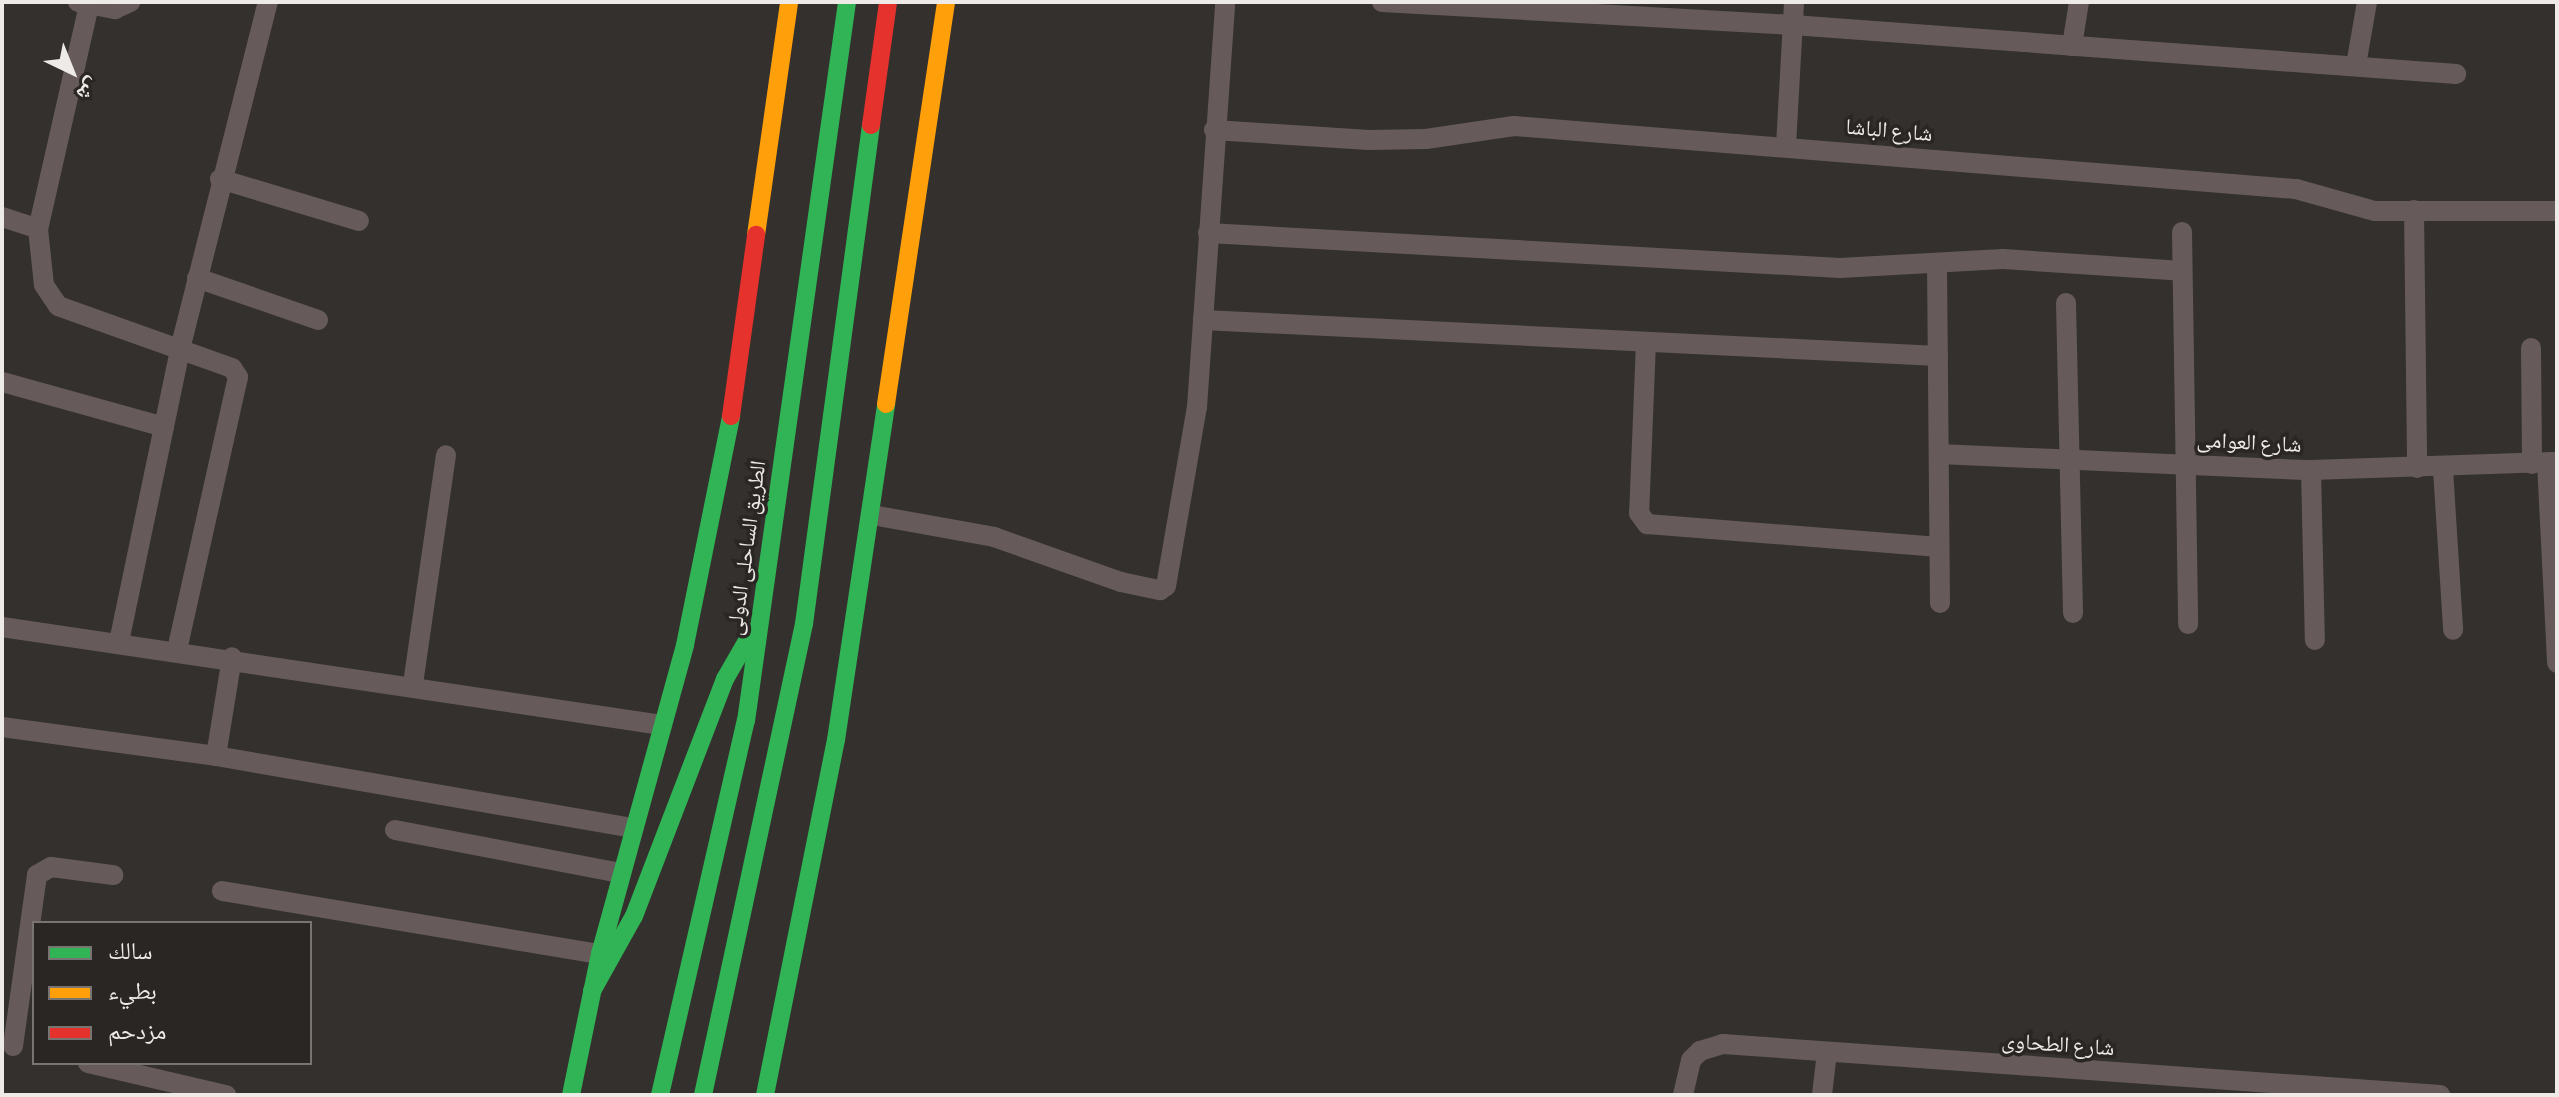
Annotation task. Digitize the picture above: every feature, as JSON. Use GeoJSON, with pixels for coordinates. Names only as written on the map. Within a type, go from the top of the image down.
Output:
{"type":"FeatureCollection","features":[{"type":"Feature","properties":{"kind":"main road"},"geometry":{"type":"LineString","coordinates":[[571,1095],[600,954],[662,725],[721,484],[789,2]]}},
{"type":"Feature","properties":{"kind":"main road","name":"الطريق الساحلى الدولى"},"geometry":{"type":"LineString","coordinates":[[660,1095],[722,834],[763,616],[847,2]]}},
{"type":"Feature","properties":{"kind":"main road"},"geometry":{"type":"LineString","coordinates":[[703,1095],[804,624],[888,2]]}},
{"type":"Feature","properties":{"kind":"main road"},"geometry":{"type":"LineString","coordinates":[[765,1095],[815,859],[872,515],[946,2]]}},
{"type":"Feature","properties":{"kind":"main road"},"geometry":{"type":"LineString","coordinates":[[592,991],[634,916],[725,679],[763,616]]}},
{"type":"Feature","properties":{"kind":"street"},"geometry":{"type":"LineString","coordinates":[[130,2],[115,9],[84,3],[38,229],[40,273],[58,306],[232,368],[238,377],[177,650]]}},
{"type":"Feature","properties":{"kind":"street"},"geometry":{"type":"LineString","coordinates":[[119,642],[180,349],[220,179],[268,2]]}},
{"type":"Feature","properties":{"kind":"street"},"geometry":{"type":"LineString","coordinates":[[872,515],[994,537],[1121,582],[1160,590],[1166,586],[1186,492],[1203,320],[1225,2]]}},
{"type":"Feature","properties":{"kind":"street"},"geometry":{"type":"LineString","coordinates":[[1382,2],[1643,9],[1793,25],[2456,74]]}},
{"type":"Feature","properties":{"kind":"street"},"geometry":{"type":"LineString","coordinates":[[1786,146],[1794,2]]}},
{"type":"Feature","properties":{"kind":"street"},"geometry":{"type":"LineString","coordinates":[[2072,46],[2079,2]]}},
{"type":"Feature","properties":{"kind":"street"},"geometry":{"type":"LineString","coordinates":[[2356,65],[2367,2]]}},
{"type":"Feature","properties":{"kind":"street","name":"شارع الباشا"},"geometry":{"type":"LineString","coordinates":[[1214,130],[1369,140],[1426,139],[1514,126],[2296,189],[2355,208],[2557,211]]}},
{"type":"Feature","properties":{"kind":"street"},"geometry":{"type":"LineString","coordinates":[[220,179],[359,221]]}},
{"type":"Feature","properties":{"kind":"street"},"geometry":{"type":"LineString","coordinates":[[2414,210],[2417,468]]}},
{"type":"Feature","properties":{"kind":"street"},"geometry":{"type":"LineString","coordinates":[[2,217],[38,229]]}},
{"type":"Feature","properties":{"kind":"street"},"geometry":{"type":"LineString","coordinates":[[2182,232],[2188,624]]}},
{"type":"Feature","properties":{"kind":"street"},"geometry":{"type":"LineString","coordinates":[[1208,233],[1840,268],[2003,259],[2182,271]]}},
{"type":"Feature","properties":{"kind":"street"},"geometry":{"type":"LineString","coordinates":[[1937,263],[1940,603]]}},
{"type":"Feature","properties":{"kind":"street"},"geometry":{"type":"LineString","coordinates":[[197,278],[318,320]]}},
{"type":"Feature","properties":{"kind":"street"},"geometry":{"type":"LineString","coordinates":[[2066,303],[2073,613]]}},
{"type":"Feature","properties":{"kind":"street"},"geometry":{"type":"LineString","coordinates":[[1203,320],[1938,356]]}},
{"type":"Feature","properties":{"kind":"street"},"geometry":{"type":"LineString","coordinates":[[1646,342],[1639,513],[1647,524],[1939,547]]}},
{"type":"Feature","properties":{"kind":"street"},"geometry":{"type":"LineString","coordinates":[[2531,348],[2545,463],[2557,663]]}},
{"type":"Feature","properties":{"kind":"street"},"geometry":{"type":"LineString","coordinates":[[2,382],[164,427]]}},
{"type":"Feature","properties":{"kind":"street","name":"شارع العوامى"},"geometry":{"type":"LineString","coordinates":[[1939,454],[2311,470],[2443,469],[2545,463]]}},
{"type":"Feature","properties":{"kind":"street"},"geometry":{"type":"LineString","coordinates":[[413,684],[446,455]]}},
{"type":"Feature","properties":{"kind":"street"},"geometry":{"type":"LineString","coordinates":[[2443,469],[2453,630]]}},
{"type":"Feature","properties":{"kind":"street"},"geometry":{"type":"LineString","coordinates":[[2311,470],[2315,640]]}},
{"type":"Feature","properties":{"kind":"street"},"geometry":{"type":"LineString","coordinates":[[2,627],[232,657],[662,725]]}},
{"type":"Feature","properties":{"kind":"street"},"geometry":{"type":"LineString","coordinates":[[216,756],[232,657]]}},
{"type":"Feature","properties":{"kind":"street"},"geometry":{"type":"LineString","coordinates":[[3,733],[216,756],[633,828]]}},
{"type":"Feature","properties":{"kind":"street"},"geometry":{"type":"LineString","coordinates":[[395,830],[621,873]]}},
{"type":"Feature","properties":{"kind":"street"},"geometry":{"type":"LineString","coordinates":[[32,1050],[7,1044],[37,875],[51,867],[113,875]]}},
{"type":"Feature","properties":{"kind":"street"},"geometry":{"type":"LineString","coordinates":[[222,891],[600,954]]}},
{"type":"Feature","properties":{"kind":"street","name":"شارع الطحاوى"},"geometry":{"type":"LineString","coordinates":[[1683,1095],[1691,1060],[1711,1046],[2440,1095]]}},
{"type":"Feature","properties":{"kind":"street"},"geometry":{"type":"LineString","coordinates":[[1822,1095],[1827,1052]]}},
{"type":"Feature","properties":{"kind":"street"},"geometry":{"type":"LineString","coordinates":[[97,1065],[226,1095]]}},
{"type":"Feature","properties":{"kind":"traffic: fast"},"geometry":{"type":"LineString","coordinates":[[660,1095],[746,721],[847,2]]}},
{"type":"Feature","properties":{"kind":"traffic: fast"},"geometry":{"type":"LineString","coordinates":[[703,1095],[804,624],[871,125]]}},
{"type":"Feature","properties":{"kind":"traffic: fast"},"geometry":{"type":"LineString","coordinates":[[765,1095],[836,740],[886,404]]}},
{"type":"Feature","properties":{"kind":"traffic: fast"},"geometry":{"type":"LineString","coordinates":[[571,1095],[600,954],[685,645],[731,416]]}},
{"type":"Feature","properties":{"kind":"traffic: fast"},"geometry":{"type":"LineString","coordinates":[[592,991],[634,916],[725,679],[752,632]]}},
{"type":"Feature","properties":{"kind":"traffic: slow"},"geometry":{"type":"LineString","coordinates":[[756,235],[789,2]]}},
{"type":"Feature","properties":{"kind":"traffic: slow"},"geometry":{"type":"LineString","coordinates":[[886,404],[946,2]]}},
{"type":"Feature","properties":{"kind":"traffic: jam"},"geometry":{"type":"LineString","coordinates":[[871,125],[888,2]]}},
{"type":"Feature","properties":{"kind":"traffic: jam"},"geometry":{"type":"LineString","coordinates":[[731,416],[756,235]]}}]}
